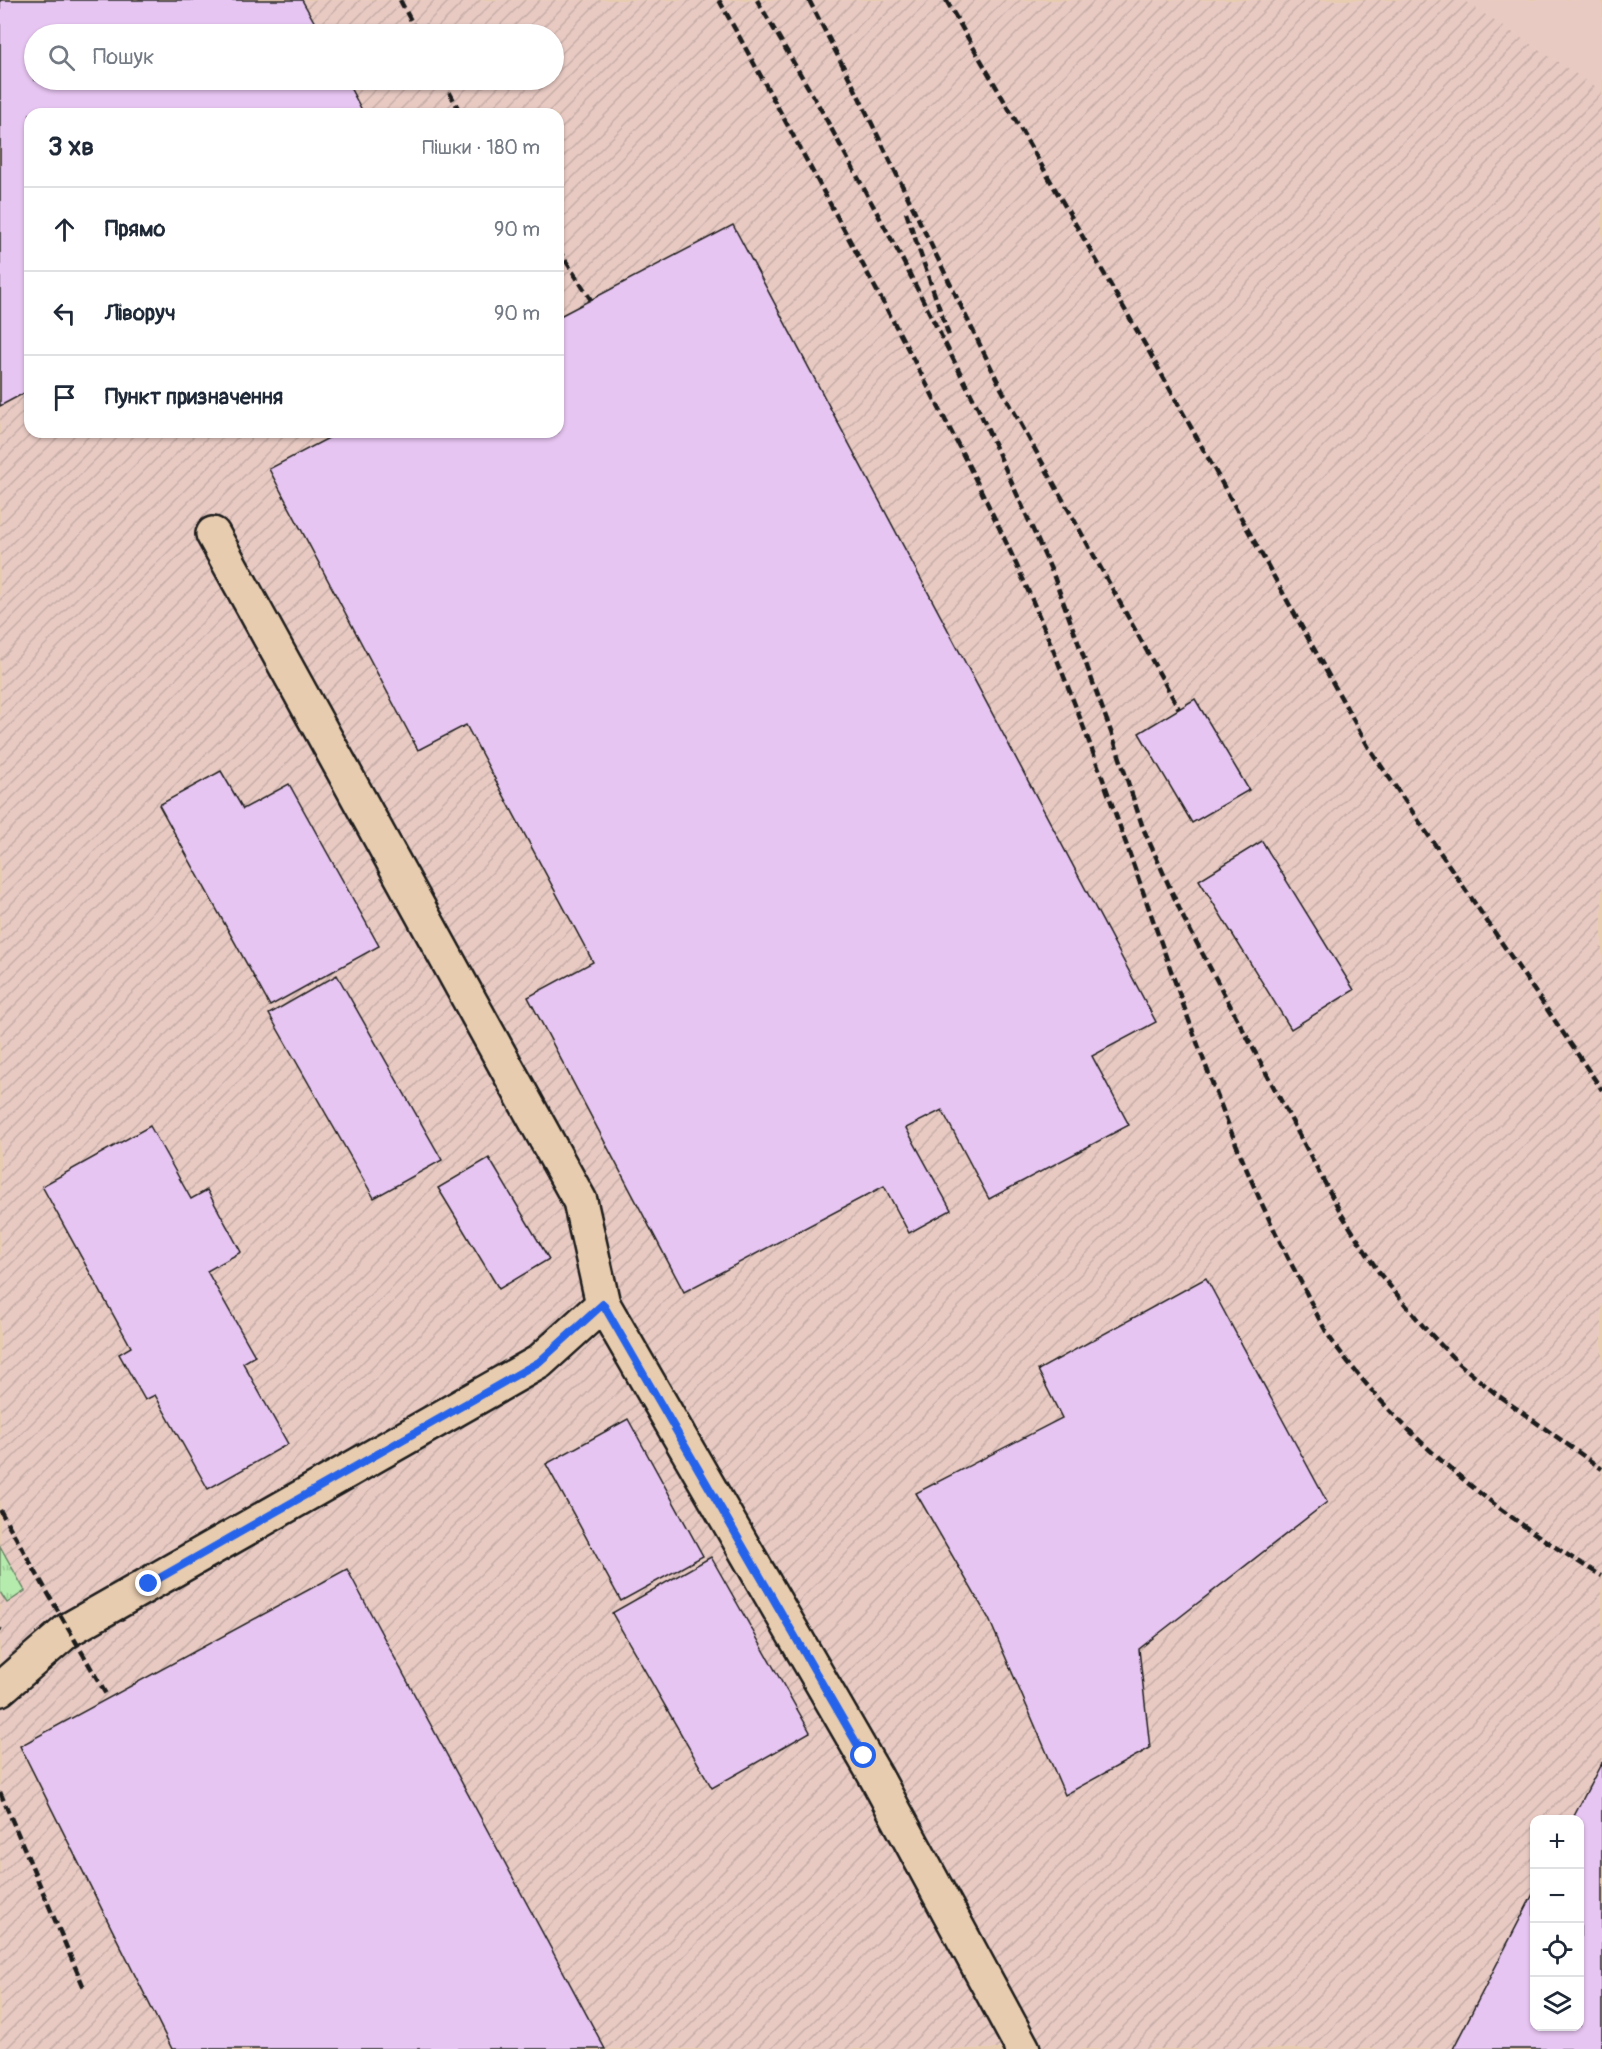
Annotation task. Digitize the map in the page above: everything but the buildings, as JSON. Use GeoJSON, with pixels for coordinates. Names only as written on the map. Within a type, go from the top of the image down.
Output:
{"type":"FeatureCollection","features":[{"type":"Feature","properties":{"kind":"lane"},"geometry":{"type":"LineString","coordinates":[[213,534],[580,1201],[603,1304],[876,1776],[1023,2049]]}},
{"type":"Feature","properties":{"kind":"lane"},"geometry":{"type":"LineString","coordinates":[[0,1689],[68,1630],[539,1362],[603,1304]]}},
{"type":"Feature","properties":{"kind":"shaded area"},"geometry":{"type":"Polygon","coordinates":[[[0,0],[1463,0],[1602,91],[1602,2049],[0,2049],[0,0]]]}},
{"type":"Feature","properties":{"kind":"shaded area"},"geometry":{"type":"Polygon","coordinates":[[[1463,0],[1602,0],[1602,91],[1463,0]]]}},
{"type":"Feature","properties":{"kind":"green space"},"geometry":{"type":"Polygon","coordinates":[[[0,1546],[25,1591],[7,1603],[0,1592],[0,1546]]]}},
{"type":"Feature","properties":{"kind":"railway"},"geometry":{"type":"LineString","coordinates":[[400,0],[413,24]]}},
{"type":"Feature","properties":{"kind":"railway"},"geometry":{"type":"LineString","coordinates":[[719,0],[931,392],[989,506],[1025,584],[1090,743],[1231,1131],[1269,1219],[1323,1326],[1366,1384],[1426,1447],[1459,1476],[1528,1529],[1602,1576]]}},
{"type":"Feature","properties":{"kind":"railway"},"geometry":{"type":"LineString","coordinates":[[757,0],[819,106],[901,257],[977,406],[1053,574],[1114,740],[1143,828],[1184,919],[1342,1215],[1380,1274],[1423,1326],[1457,1362],[1496,1394],[1602,1469]]}},
{"type":"Feature","properties":{"kind":"railway"},"geometry":{"type":"LineString","coordinates":[[809,0],[1002,390],[1179,709]]}},
{"type":"Feature","properties":{"kind":"railway"},"geometry":{"type":"LineString","coordinates":[[946,0],[1147,348],[1369,748],[1602,1090]]}},
{"type":"Feature","properties":{"kind":"railway"},"geometry":{"type":"LineString","coordinates":[[448,90],[458,108]]}},
{"type":"Feature","properties":{"kind":"railway"},"geometry":{"type":"LineString","coordinates":[[906,212],[949,336]]}},
{"type":"Feature","properties":{"kind":"railway"},"geometry":{"type":"LineString","coordinates":[[564,258],[591,300]]}},
{"type":"Feature","properties":{"kind":"railway"},"geometry":{"type":"LineString","coordinates":[[0,1510],[107,1696]]}},
{"type":"Feature","properties":{"kind":"railway"},"geometry":{"type":"LineString","coordinates":[[0,1792],[85,1990]]}},
{"type":"Feature","properties":{"kind":"route"},"geometry":{"type":"LineString","coordinates":[[149,1584],[539,1362],[603,1304],[864,1756]]}}]}
